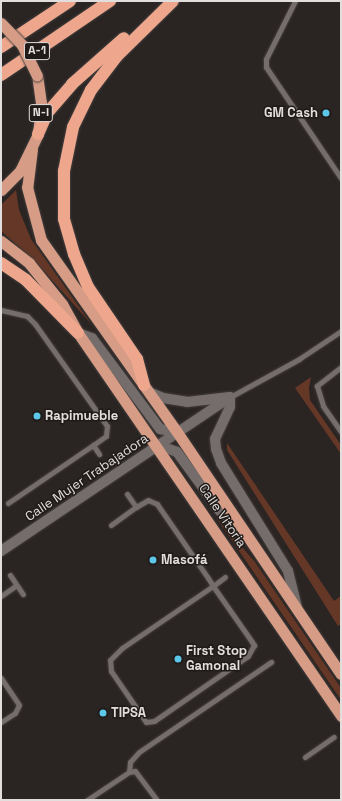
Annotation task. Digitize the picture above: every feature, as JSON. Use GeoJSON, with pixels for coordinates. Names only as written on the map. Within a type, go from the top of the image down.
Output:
{"type":"FeatureCollection","features":[{"type":"Feature","properties":{"kind":"highway","name":"A-1"},"geometry":{"type":"LineString","coordinates":[[1,48],[70,1]]}},
{"type":"Feature","properties":{"kind":"highway","name":"A-1"},"geometry":{"type":"LineString","coordinates":[[1,75],[110,1]]}},
{"type":"Feature","properties":{"kind":"highway"},"geometry":{"type":"LineString","coordinates":[[38,134],[48,112],[72,84],[168,1]]}},
{"type":"Feature","properties":{"kind":"highway"},"geometry":{"type":"LineString","coordinates":[[146,389],[137,359],[88,287],[74,254],[64,219],[64,171],[72,127],[90,90],[117,56],[173,1]]}},
{"type":"Feature","properties":{"kind":"highway","name":"N-I"},"geometry":{"type":"LineString","coordinates":[[1,23],[22,45],[37,76],[41,103],[38,134],[32,149],[20,171],[1,190]]}},
{"type":"Feature","properties":{"kind":"highway","name":"Calle Vitoria"},"geometry":{"type":"LineString","coordinates":[[32,149],[27,187],[41,240],[248,534],[341,674]]}},
{"type":"Feature","properties":{"kind":"highway","name":"Calle Vitoria"},"geometry":{"type":"LineString","coordinates":[[1,241],[34,268],[62,304],[78,334],[157,445],[341,716]]}},
{"type":"Feature","properties":{"kind":"highway"},"geometry":{"type":"LineString","coordinates":[[1,263],[26,280],[78,334]]}},
{"type":"Feature","properties":{"kind":"street"},"geometry":{"type":"LineString","coordinates":[[78,334],[92,338],[160,429],[177,432]]}},
{"type":"Feature","properties":{"kind":"street"},"geometry":{"type":"LineString","coordinates":[[146,389],[163,398],[187,402],[230,397]]}},
{"type":"Feature","properties":{"kind":"street"},"geometry":{"type":"LineString","coordinates":[[157,445],[230,397]]}},
{"type":"Feature","properties":{"kind":"street"},"geometry":{"type":"LineString","coordinates":[[230,397],[230,407],[215,439],[220,463],[288,571],[297,608]]}},
{"type":"Feature","properties":{"kind":"street","name":"Calle Mujer Trabajadora"},"geometry":{"type":"LineString","coordinates":[[1,551],[157,445],[177,452],[220,511],[228,520],[248,534]]}},
{"type":"Feature","properties":{"kind":"lane"},"geometry":{"type":"LineString","coordinates":[[295,1],[266,59],[266,68],[341,178]]}},
{"type":"Feature","properties":{"kind":"lane"},"geometry":{"type":"LineString","coordinates":[[1,310],[26,316],[35,324],[107,426],[106,436],[8,503]]}},
{"type":"Feature","properties":{"kind":"lane"},"geometry":{"type":"LineString","coordinates":[[230,397],[298,359],[341,331]]}},
{"type":"Feature","properties":{"kind":"lane"},"geometry":{"type":"LineString","coordinates":[[341,367],[321,381],[317,391],[323,406],[341,432]]}},
{"type":"Feature","properties":{"kind":"lane"},"geometry":{"type":"LineString","coordinates":[[93,445],[99,454]]}},
{"type":"Feature","properties":{"kind":"lane"},"geometry":{"type":"LineString","coordinates":[[127,494],[136,507]]}},
{"type":"Feature","properties":{"kind":"lane"},"geometry":{"type":"LineString","coordinates":[[111,525],[148,500],[157,504],[213,586],[252,642],[254,648],[248,656],[154,721],[146,722],[111,671],[110,660],[122,648],[213,586],[225,577]]}},
{"type":"Feature","properties":{"kind":"lane"},"geometry":{"type":"LineString","coordinates":[[10,575],[23,594]]}},
{"type":"Feature","properties":{"kind":"lane"},"geometry":{"type":"LineString","coordinates":[[1,596],[18,585]]}},
{"type":"Feature","properties":{"kind":"lane"},"geometry":{"type":"LineString","coordinates":[[129,772],[130,762],[138,752],[271,662]]}},
{"type":"Feature","properties":{"kind":"lane"},"geometry":{"type":"LineString","coordinates":[[1,678],[19,706],[15,713],[1,722]]}},
{"type":"Feature","properties":{"kind":"lane"},"geometry":{"type":"LineString","coordinates":[[305,757],[334,737]]}},
{"type":"Feature","properties":{"kind":"lane"},"geometry":{"type":"LineString","coordinates":[[87,800],[129,772],[135,771],[139,774],[157,800]]}},
{"type":"Feature","properties":{"kind":"shaded area"},"geometry":{"type":"Polygon","coordinates":[[[16,190],[19,210],[31,239],[92,325],[34,260],[1,231],[1,205],[16,190]]]}},
{"type":"Feature","properties":{"kind":"shaded area"},"geometry":{"type":"Polygon","coordinates":[[[311,377],[309,388],[310,400],[341,445],[341,454],[295,388],[311,377]]]}},
{"type":"Feature","properties":{"kind":"shaded area"},"geometry":{"type":"Polygon","coordinates":[[[227,443],[334,601],[341,596],[341,624],[338,626],[227,450],[227,443]]]}},
{"type":"Feature","properties":{"kind":"shaded area"},"geometry":{"type":"Polygon","coordinates":[[[215,516],[255,562],[341,688],[341,700],[215,516]]]}},
{"type":"Feature","properties":{"kind":"place","name":"GM Cash"},"geometry":{"type":"Point","coordinates":[326,113]}},
{"type":"Feature","properties":{"kind":"place","name":"Rapimueble"},"geometry":{"type":"Point","coordinates":[37,416]}},
{"type":"Feature","properties":{"kind":"place","name":"Masofá"},"geometry":{"type":"Point","coordinates":[153,560]}},
{"type":"Feature","properties":{"kind":"place","name":"First Stop Gamonal"},"geometry":{"type":"Point","coordinates":[178,659]}},
{"type":"Feature","properties":{"kind":"place","name":"TIPSA"},"geometry":{"type":"Point","coordinates":[103,713]}}]}
